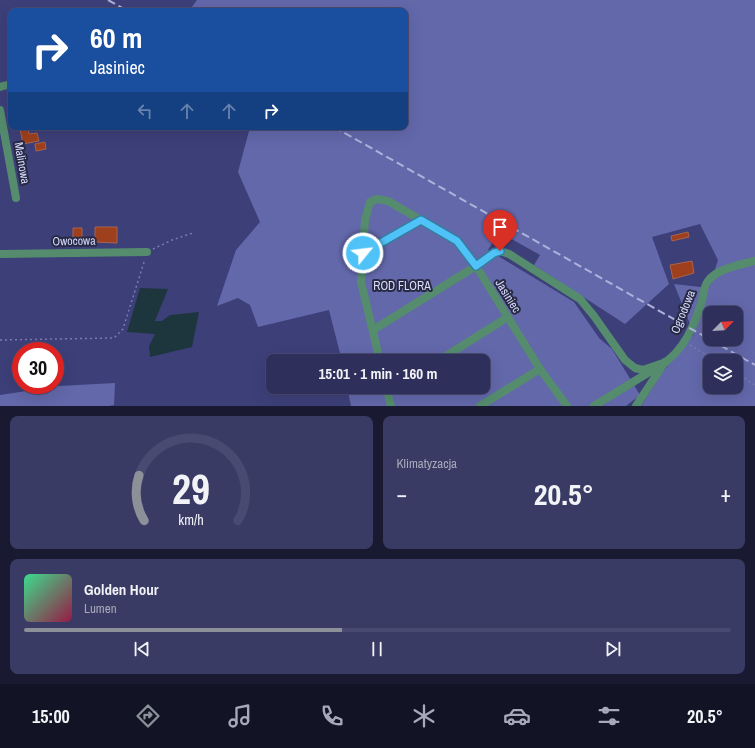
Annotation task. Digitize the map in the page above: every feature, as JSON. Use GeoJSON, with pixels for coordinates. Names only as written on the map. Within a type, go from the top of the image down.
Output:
{"type":"FeatureCollection","features":[{"type":"Feature","properties":{"kind":"street","name":"Malinowa"},"geometry":{"type":"LineString","coordinates":[[0,110],[16,198]]}},
{"type":"Feature","properties":{"kind":"street","name":"Jasiniec"},"geometry":{"type":"LineString","coordinates":[[363,253],[365,220],[370,202],[377,199],[388,201],[457,241],[476,266],[540,369],[567,406]]}},
{"type":"Feature","properties":{"kind":"street"},"geometry":{"type":"LineString","coordinates":[[378,354],[361,282],[363,253],[421,220]]}},
{"type":"Feature","properties":{"kind":"street"},"geometry":{"type":"LineString","coordinates":[[373,330],[476,266],[494,253],[500,251],[509,254],[580,299],[625,360],[635,368],[643,370],[666,362]]}},
{"type":"Feature","properties":{"kind":"street","name":"Owocowa"},"geometry":{"type":"LineString","coordinates":[[0,254],[147,252]]}},
{"type":"Feature","properties":{"kind":"street","name":"Ogrodowa"},"geometry":{"type":"LineString","coordinates":[[594,406],[666,362],[685,342],[697,316],[708,281],[719,272],[755,261]]}},
{"type":"Feature","properties":{"kind":"street"},"geometry":{"type":"LineString","coordinates":[[449,354],[508,317]]}},
{"type":"Feature","properties":{"kind":"street"},"geometry":{"type":"LineString","coordinates":[[636,406],[666,362]]}},
{"type":"Feature","properties":{"kind":"street"},"geometry":{"type":"LineString","coordinates":[[480,406],[540,369]]}},
{"type":"Feature","properties":{"kind":"street"},"geometry":{"type":"LineString","coordinates":[[388,394],[391,406]]}},
{"type":"Feature","properties":{"kind":"path"},"geometry":{"type":"LineString","coordinates":[[0,340],[114,338],[123,329],[147,252],[172,240],[193,233]]}},
{"type":"Feature","properties":{"kind":"path"},"geometry":{"type":"LineString","coordinates":[[685,342],[705,354]]}},
{"type":"Feature","properties":{"kind":"path"},"geometry":{"type":"LineString","coordinates":[[743,378],[755,385]]}},
{"type":"Feature","properties":{"kind":"green space","name":"ROD FLORA"},"geometry":{"type":"Polygon","coordinates":[[[197,0],[755,0],[755,406],[641,406],[662,373],[694,334],[674,284],[709,288],[718,260],[700,224],[652,237],[669,284],[625,324],[534,265],[540,255],[499,232],[488,250],[574,302],[599,338],[612,349],[640,395],[626,406],[351,406],[348,394],[490,394],[490,354],[340,354],[329,310],[258,327],[250,305],[238,298],[217,306],[236,250],[260,222],[238,172],[249,130],[408,130],[408,8],[191,8],[197,0]]]}},
{"type":"Feature","properties":{"kind":"green space"},"geometry":{"type":"Polygon","coordinates":[[[115,383],[114,405],[0,406],[0,395],[12,393],[64,394],[64,386],[115,383]]]}},
{"type":"Feature","properties":{"kind":"shaded area"},"geometry":{"type":"Polygon","coordinates":[[[140,288],[168,289],[155,321],[162,321],[170,315],[199,312],[192,347],[150,357],[149,346],[155,334],[127,332],[140,288]]]}},
{"type":"Feature","properties":{"kind":"building"},"geometry":{"type":"Polygon","coordinates":[[[20,130],[28,130],[29,134],[37,133],[39,141],[23,144],[20,130]]]}},
{"type":"Feature","properties":{"kind":"building"},"geometry":{"type":"Polygon","coordinates":[[[45,142],[46,149],[36,151],[35,144],[45,142]]]}},
{"type":"Feature","properties":{"kind":"building"},"geometry":{"type":"Polygon","coordinates":[[[95,227],[117,227],[117,243],[95,242],[95,227]]]}},
{"type":"Feature","properties":{"kind":"building"},"geometry":{"type":"Polygon","coordinates":[[[73,228],[82,228],[82,241],[73,242],[73,228]]]}},
{"type":"Feature","properties":{"kind":"building"},"geometry":{"type":"Polygon","coordinates":[[[688,232],[689,237],[672,241],[671,236],[688,232]]]}},
{"type":"Feature","properties":{"kind":"building"},"geometry":{"type":"Polygon","coordinates":[[[692,261],[694,273],[673,279],[670,265],[692,261]]]}},
{"type":"Feature","properties":{"kind":"railway"},"geometry":{"type":"LineString","coordinates":[[108,0],[123,8]]}},
{"type":"Feature","properties":{"kind":"railway"},"geometry":{"type":"LineString","coordinates":[[339,130],[755,365]]}},
{"type":"Feature","properties":{"kind":"route"},"geometry":{"type":"LineString","coordinates":[[363,253],[421,220],[457,241],[476,266],[494,253],[500,251]]}}]}
